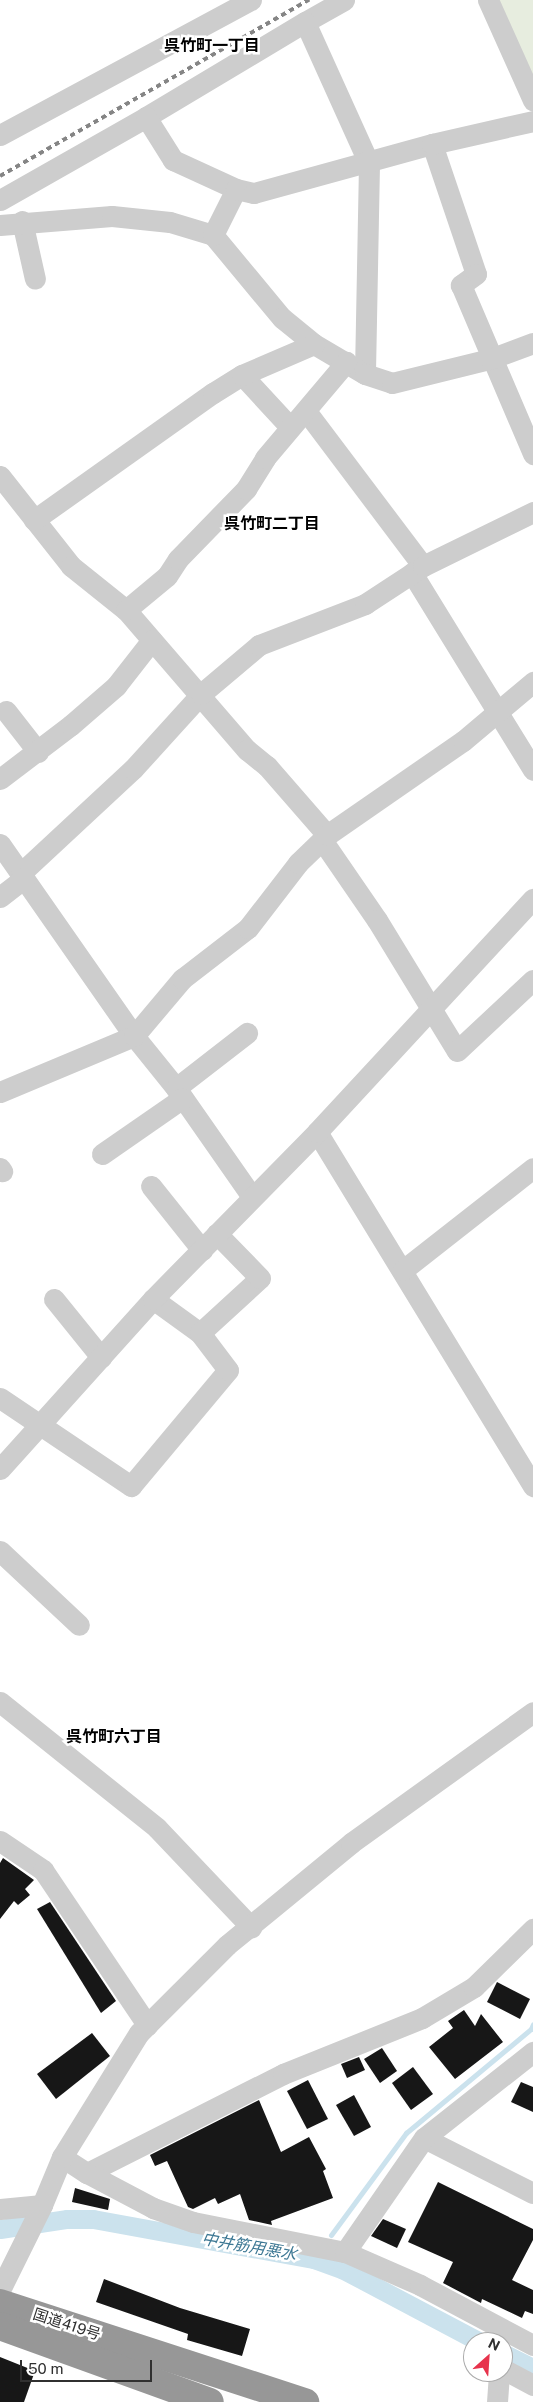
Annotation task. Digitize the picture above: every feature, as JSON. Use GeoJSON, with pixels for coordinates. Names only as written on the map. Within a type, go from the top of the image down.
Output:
{"type":"FeatureCollection","features":[{"type":"Feature","properties":{"kind":"highway","name":"国道419号"},"geometry":{"type":"LineString","coordinates":[[0,2303],[305,2402]]}},
{"type":"Feature","properties":{"kind":"highway","name":"国道419号"},"geometry":{"type":"LineString","coordinates":[[0,2326],[210,2402]]}},
{"type":"Feature","properties":{"kind":"street"},"geometry":{"type":"LineString","coordinates":[[0,135],[251,0]]}},
{"type":"Feature","properties":{"kind":"street"},"geometry":{"type":"LineString","coordinates":[[0,200],[344,0]]}},
{"type":"Feature","properties":{"kind":"street"},"geometry":{"type":"LineString","coordinates":[[488,0],[533,100]]}},
{"type":"Feature","properties":{"kind":"street"},"geometry":{"type":"LineString","coordinates":[[305,22],[369,164],[366,374]]}},
{"type":"Feature","properties":{"kind":"street"},"geometry":{"type":"LineString","coordinates":[[146,116],[173,160],[236,190],[254,193],[369,164],[432,144],[533,121]]}},
{"type":"Feature","properties":{"kind":"street"},"geometry":{"type":"LineString","coordinates":[[432,144],[476,274],[461,285],[490,359],[533,454]]}},
{"type":"Feature","properties":{"kind":"street"},"geometry":{"type":"LineString","coordinates":[[213,236],[236,190]]}},
{"type":"Feature","properties":{"kind":"street"},"geometry":{"type":"LineString","coordinates":[[0,225],[22,221],[112,216],[170,222],[213,236],[282,318],[314,344],[366,374],[392,383],[490,359],[533,343]]}},
{"type":"Feature","properties":{"kind":"street"},"geometry":{"type":"LineString","coordinates":[[22,221],[35,279]]}},
{"type":"Feature","properties":{"kind":"street"},"geometry":{"type":"LineString","coordinates":[[34,520],[213,393],[242,375],[314,344]]}},
{"type":"Feature","properties":{"kind":"street"},"geometry":{"type":"LineString","coordinates":[[126,610],[167,576],[178,559],[246,489],[265,458],[346,362]]}},
{"type":"Feature","properties":{"kind":"street"},"geometry":{"type":"LineString","coordinates":[[242,375],[290,427]]}},
{"type":"Feature","properties":{"kind":"street"},"geometry":{"type":"LineString","coordinates":[[306,410],[417,570],[496,713],[533,770]]}},
{"type":"Feature","properties":{"kind":"street"},"geometry":{"type":"LineString","coordinates":[[0,476],[71,566],[126,610],[325,837],[429,1008],[458,1051],[533,980]]}},
{"type":"Feature","properties":{"kind":"street"},"geometry":{"type":"LineString","coordinates":[[0,897],[133,769],[201,694],[259,645],[365,604],[417,570],[533,512]]}},
{"type":"Feature","properties":{"kind":"street"},"geometry":{"type":"LineString","coordinates":[[0,779],[38,752],[116,686],[152,640]]}},
{"type":"Feature","properties":{"kind":"street"},"geometry":{"type":"LineString","coordinates":[[0,1092],[134,1036],[182,979],[248,928],[298,863],[325,837],[463,741],[533,682]]}},
{"type":"Feature","properties":{"kind":"street"},"geometry":{"type":"LineString","coordinates":[[6,711],[38,752]]}},
{"type":"Feature","properties":{"kind":"street"},"geometry":{"type":"LineString","coordinates":[[0,844],[134,1036],[179,1093],[252,1197]]}},
{"type":"Feature","properties":{"kind":"street"},"geometry":{"type":"LineString","coordinates":[[0,1469],[153,1299],[317,1132],[429,1008],[533,899]]}},
{"type":"Feature","properties":{"kind":"street"},"geometry":{"type":"LineString","coordinates":[[102,1154],[179,1093],[247,1033]]}},
{"type":"Feature","properties":{"kind":"street"},"geometry":{"type":"LineString","coordinates":[[317,1132],[533,1486]]}},
{"type":"Feature","properties":{"kind":"street"},"geometry":{"type":"LineString","coordinates":[[402,1270],[533,1168]]}},
{"type":"Feature","properties":{"kind":"street"},"geometry":{"type":"LineString","coordinates":[[151,1186],[202,1250]]}},
{"type":"Feature","properties":{"kind":"street"},"geometry":{"type":"LineString","coordinates":[[200,1333],[260,1278],[217,1234]]}},
{"type":"Feature","properties":{"kind":"street"},"geometry":{"type":"LineString","coordinates":[[54,1298],[101,1357]]}},
{"type":"Feature","properties":{"kind":"street"},"geometry":{"type":"LineString","coordinates":[[0,1398],[42,1423],[131,1486],[228,1370],[200,1333],[153,1299]]}},
{"type":"Feature","properties":{"kind":"street"},"geometry":{"type":"LineString","coordinates":[[0,1551],[79,1625]]}},
{"type":"Feature","properties":{"kind":"street"},"geometry":{"type":"LineString","coordinates":[[0,1702],[157,1828],[251,1927]]}},
{"type":"Feature","properties":{"kind":"street"},"geometry":{"type":"LineString","coordinates":[[0,2290],[39,2211],[62,2157],[139,2033],[147,2024],[227,1945],[350,1844],[533,1712]]}},
{"type":"Feature","properties":{"kind":"street"},"geometry":{"type":"LineString","coordinates":[[0,1841],[43,1870],[147,2024]]}},
{"type":"Feature","properties":{"kind":"street"},"geometry":{"type":"LineString","coordinates":[[87,2173],[283,2074],[422,2018],[474,1987],[533,1929]]}},
{"type":"Feature","properties":{"kind":"street"},"geometry":{"type":"LineString","coordinates":[[345,2252],[424,2138],[533,2052]]}},
{"type":"Feature","properties":{"kind":"street"},"geometry":{"type":"LineString","coordinates":[[424,2138],[533,2193]]}},
{"type":"Feature","properties":{"kind":"street"},"geometry":{"type":"LineString","coordinates":[[62,2157],[87,2173],[153,2208],[193,2222],[345,2252],[420,2285],[524,2340],[513,2350]]}},
{"type":"Feature","properties":{"kind":"street"},"geometry":{"type":"LineString","coordinates":[[0,2209],[39,2211]]}},
{"type":"Feature","properties":{"kind":"street"},"geometry":{"type":"LineString","coordinates":[[513,2374],[533,2385]]}},
{"type":"Feature","properties":{"kind":"street"},"geometry":{"type":"LineString","coordinates":[[498,2402],[499,2382]]}},
{"type":"Feature","properties":{"kind":"shaded area"},"geometry":{"type":"Polygon","coordinates":[[[495,0],[533,0],[533,80],[495,0]]]}},
{"type":"Feature","properties":{"kind":"building"},"geometry":{"type":"Polygon","coordinates":[[[3,1858],[34,1880],[25,1889],[30,1895],[18,1905],[14,1901],[0,1919],[0,1863],[3,1858]]]}},
{"type":"Feature","properties":{"kind":"building"},"geometry":{"type":"Polygon","coordinates":[[[50,1902],[116,2001],[101,2013],[37,1909],[50,1902]]]}},
{"type":"Feature","properties":{"kind":"building"},"geometry":{"type":"Polygon","coordinates":[[[497,1982],[530,1999],[520,2019],[487,2002],[497,1982]]]}},
{"type":"Feature","properties":{"kind":"building"},"geometry":{"type":"Polygon","coordinates":[[[464,2010],[475,2026],[481,2014],[503,2042],[455,2079],[429,2047],[453,2028],[448,2021],[464,2010]]]}},
{"type":"Feature","properties":{"kind":"building"},"geometry":{"type":"Polygon","coordinates":[[[92,2033],[110,2056],[56,2099],[37,2074],[92,2033]]]}},
{"type":"Feature","properties":{"kind":"building"},"geometry":{"type":"Polygon","coordinates":[[[382,2048],[397,2071],[380,2083],[364,2059],[382,2048]]]}},
{"type":"Feature","properties":{"kind":"building"},"geometry":{"type":"Polygon","coordinates":[[[359,2057],[365,2070],[347,2078],[341,2064],[359,2057]]]}},
{"type":"Feature","properties":{"kind":"building"},"geometry":{"type":"Polygon","coordinates":[[[413,2067],[433,2094],[411,2110],[392,2083],[413,2067]]]}},
{"type":"Feature","properties":{"kind":"building"},"geometry":{"type":"Polygon","coordinates":[[[308,2080],[328,2119],[307,2129],[287,2091],[308,2080]]]}},
{"type":"Feature","properties":{"kind":"building"},"geometry":{"type":"Polygon","coordinates":[[[521,2082],[533,2087],[533,2112],[511,2102],[521,2082]]]}},
{"type":"Feature","properties":{"kind":"building"},"geometry":{"type":"Polygon","coordinates":[[[354,2095],[371,2127],[354,2136],[336,2105],[354,2095]]]}},
{"type":"Feature","properties":{"kind":"building"},"geometry":{"type":"Polygon","coordinates":[[[259,2100],[281,2152],[309,2137],[326,2169],[323,2171],[333,2198],[271,2221],[272,2225],[249,2220],[240,2194],[218,2204],[215,2198],[193,2209],[188,2207],[167,2161],[155,2166],[150,2155],[259,2100]]]}},
{"type":"Feature","properties":{"kind":"building"},"geometry":{"type":"Polygon","coordinates":[[[438,2182],[533,2229],[533,2240],[512,2280],[533,2290],[533,2314],[525,2311],[522,2318],[482,2299],[481,2303],[443,2283],[453,2262],[408,2242],[438,2182]]]}},
{"type":"Feature","properties":{"kind":"building"},"geometry":{"type":"Polygon","coordinates":[[[75,2188],[110,2199],[108,2210],[72,2202],[75,2188]]]}},
{"type":"Feature","properties":{"kind":"building"},"geometry":{"type":"Polygon","coordinates":[[[383,2219],[406,2229],[397,2248],[371,2236],[383,2219]]]}},
{"type":"Feature","properties":{"kind":"building"},"geometry":{"type":"Polygon","coordinates":[[[104,2279],[180,2308],[250,2329],[242,2356],[187,2340],[188,2334],[96,2302],[104,2279]]]}},
{"type":"Feature","properties":{"kind":"building"},"geometry":{"type":"Polygon","coordinates":[[[0,2357],[35,2371],[24,2402],[0,2402],[0,2357]]]}},
{"type":"Feature","properties":{"kind":"waterway"},"geometry":{"type":"LineString","coordinates":[[331,2235],[406,2133],[531,2029],[533,2024]]}},
{"type":"Feature","properties":{"kind":"waterway","name":"中井筋用悪水"},"geometry":{"type":"LineString","coordinates":[[0,2229],[67,2219],[93,2219],[314,2259],[342,2269],[463,2333]]}},
{"type":"Feature","properties":{"kind":"waterway","name":"中井筋用悪水"},"geometry":{"type":"LineString","coordinates":[[513,2358],[533,2368]]}},
{"type":"Feature","properties":{"kind":"railway"},"geometry":{"type":"LineString","coordinates":[[0,176],[309,0]]}},
{"type":"Feature","properties":{"kind":"district","name":"呉竹町一丁目"},"geometry":{"type":"Point","coordinates":[212,46]}},
{"type":"Feature","properties":{"kind":"district","name":"呉竹町二丁目"},"geometry":{"type":"Point","coordinates":[272,524]}},
{"type":"Feature","properties":{"kind":"district","name":"呉竹町六丁目"},"geometry":{"type":"Point","coordinates":[114,1737]}}]}
